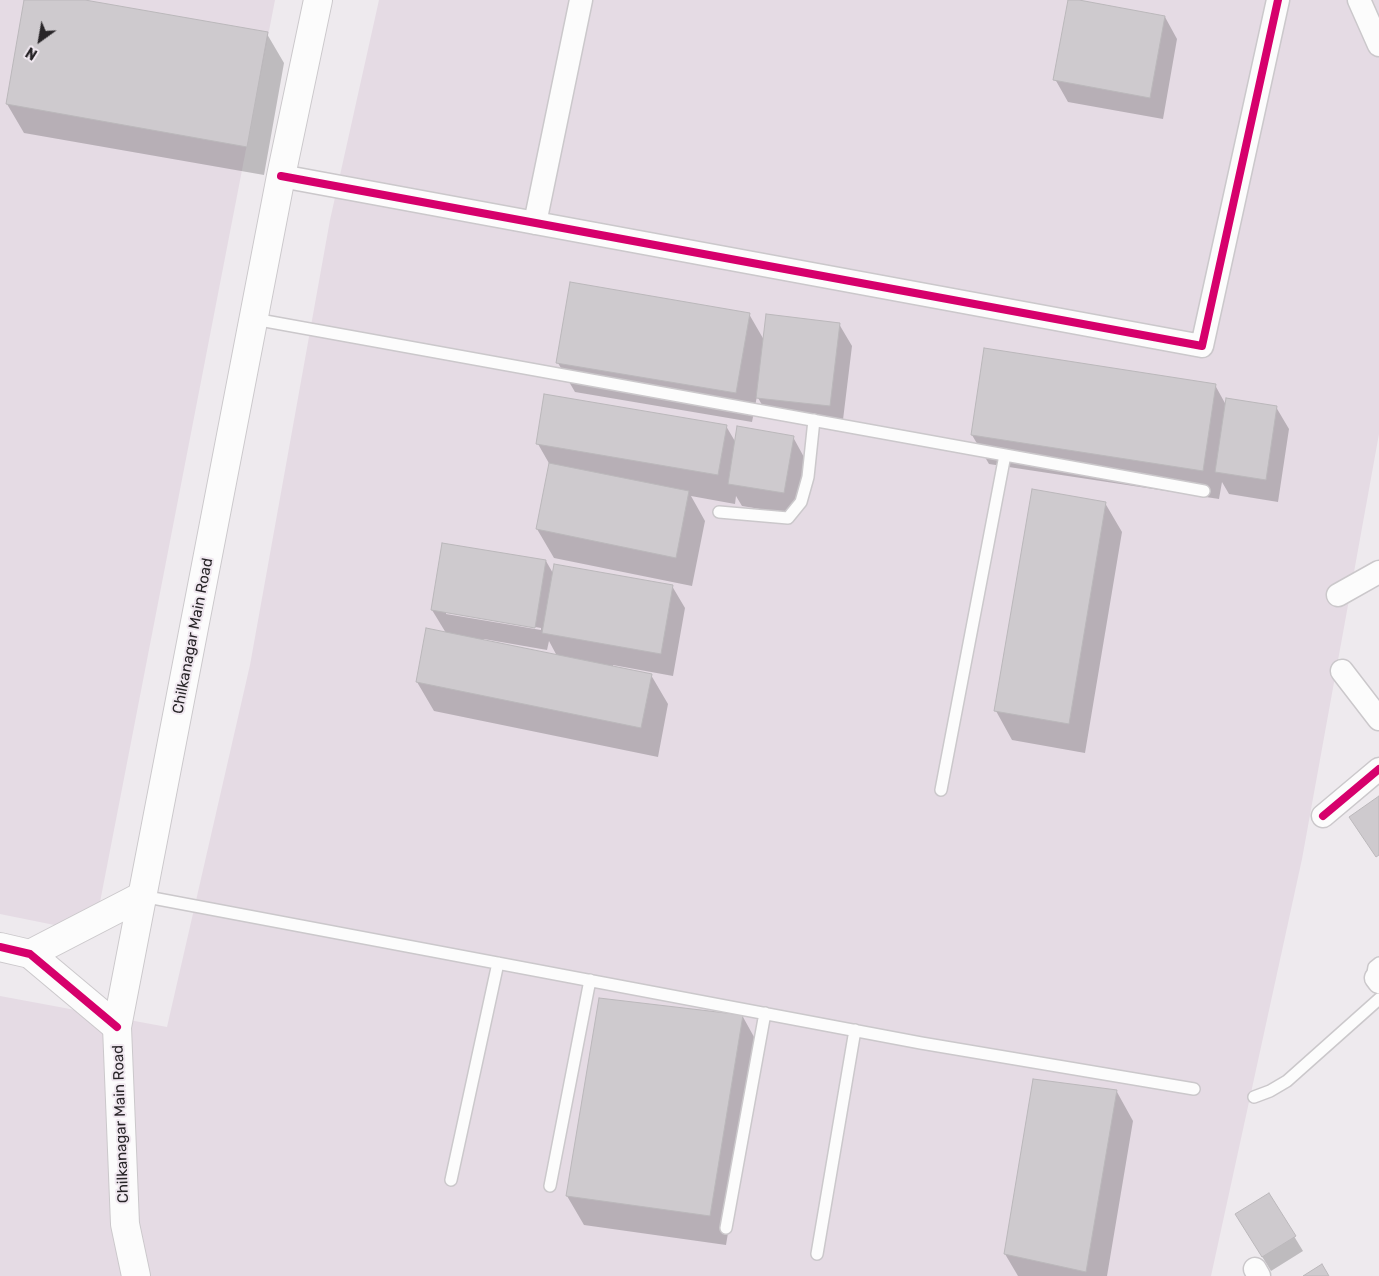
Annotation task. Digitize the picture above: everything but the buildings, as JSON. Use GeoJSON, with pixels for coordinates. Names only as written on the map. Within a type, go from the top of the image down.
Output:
{"type":"FeatureCollection","features":[{"type":"Feature","properties":{"kind":"main road","name":"Chilkanagar Main Road"},"geometry":{"type":"LineString","coordinates":[[136,1276],[125,1224],[117,1027],[281,176],[318,0]]}},
{"type":"Feature","properties":{"kind":"main road"},"geometry":{"type":"LineString","coordinates":[[30,954],[142,896]]}},
{"type":"Feature","properties":{"kind":"main road"},"geometry":{"type":"LineString","coordinates":[[0,947],[30,954],[117,1027]]}},
{"type":"Feature","properties":{"kind":"street"},"geometry":{"type":"LineString","coordinates":[[535,223],[581,0]]}},
{"type":"Feature","properties":{"kind":"street"},"geometry":{"type":"LineString","coordinates":[[281,176],[1202,346],[1278,0]]}},
{"type":"Feature","properties":{"kind":"street"},"geometry":{"type":"LineString","coordinates":[[1359,0],[1379,45]]}},
{"type":"Feature","properties":{"kind":"street"},"geometry":{"type":"LineString","coordinates":[[1338,595],[1379,572]]}},
{"type":"Feature","properties":{"kind":"street"},"geometry":{"type":"LineString","coordinates":[[1342,670],[1379,719]]}},
{"type":"Feature","properties":{"kind":"street"},"geometry":{"type":"LineString","coordinates":[[1323,816],[1379,769]]}},
{"type":"Feature","properties":{"kind":"lane"},"geometry":{"type":"LineString","coordinates":[[254,319],[1204,491]]}},
{"type":"Feature","properties":{"kind":"lane"},"geometry":{"type":"LineString","coordinates":[[719,512],[788,518],[801,502],[808,477],[814,420]]}},
{"type":"Feature","properties":{"kind":"lane"},"geometry":{"type":"LineString","coordinates":[[941,790],[1005,455]]}},
{"type":"Feature","properties":{"kind":"lane"},"geometry":{"type":"LineString","coordinates":[[142,896],[921,1043],[1194,1089]]}},
{"type":"Feature","properties":{"kind":"lane"},"geometry":{"type":"LineString","coordinates":[[451,1180],[498,963]]}},
{"type":"Feature","properties":{"kind":"lane"},"geometry":{"type":"LineString","coordinates":[[550,1186],[590,980]]}},
{"type":"Feature","properties":{"kind":"lane"},"geometry":{"type":"LineString","coordinates":[[1254,1096],[1270,1091],[1287,1081],[1378,981]]}},
{"type":"Feature","properties":{"kind":"lane"},"geometry":{"type":"LineString","coordinates":[[726,1228],[764,1013]]}},
{"type":"Feature","properties":{"kind":"lane"},"geometry":{"type":"LineString","coordinates":[[817,1254],[855,1030]]}},
{"type":"Feature","properties":{"kind":"shaded area"},"geometry":{"type":"Polygon","coordinates":[[[0,0],[275,0],[94,933],[0,914],[0,0]]]}},
{"type":"Feature","properties":{"kind":"shaded area"},"geometry":{"type":"Polygon","coordinates":[[[379,0],[1379,0],[1379,434],[1302,859],[1211,1276],[0,1276],[0,996],[167,1027],[250,665],[330,220],[379,0]]]}},
{"type":"Feature","properties":{"kind":"cycle path"},"geometry":{"type":"LineString","coordinates":[[281,176],[1202,346],[1278,0]]}},
{"type":"Feature","properties":{"kind":"cycle path"},"geometry":{"type":"LineString","coordinates":[[1323,816],[1379,769]]}},
{"type":"Feature","properties":{"kind":"cycle path"},"geometry":{"type":"LineString","coordinates":[[0,947],[30,954],[117,1027]]}}]}
